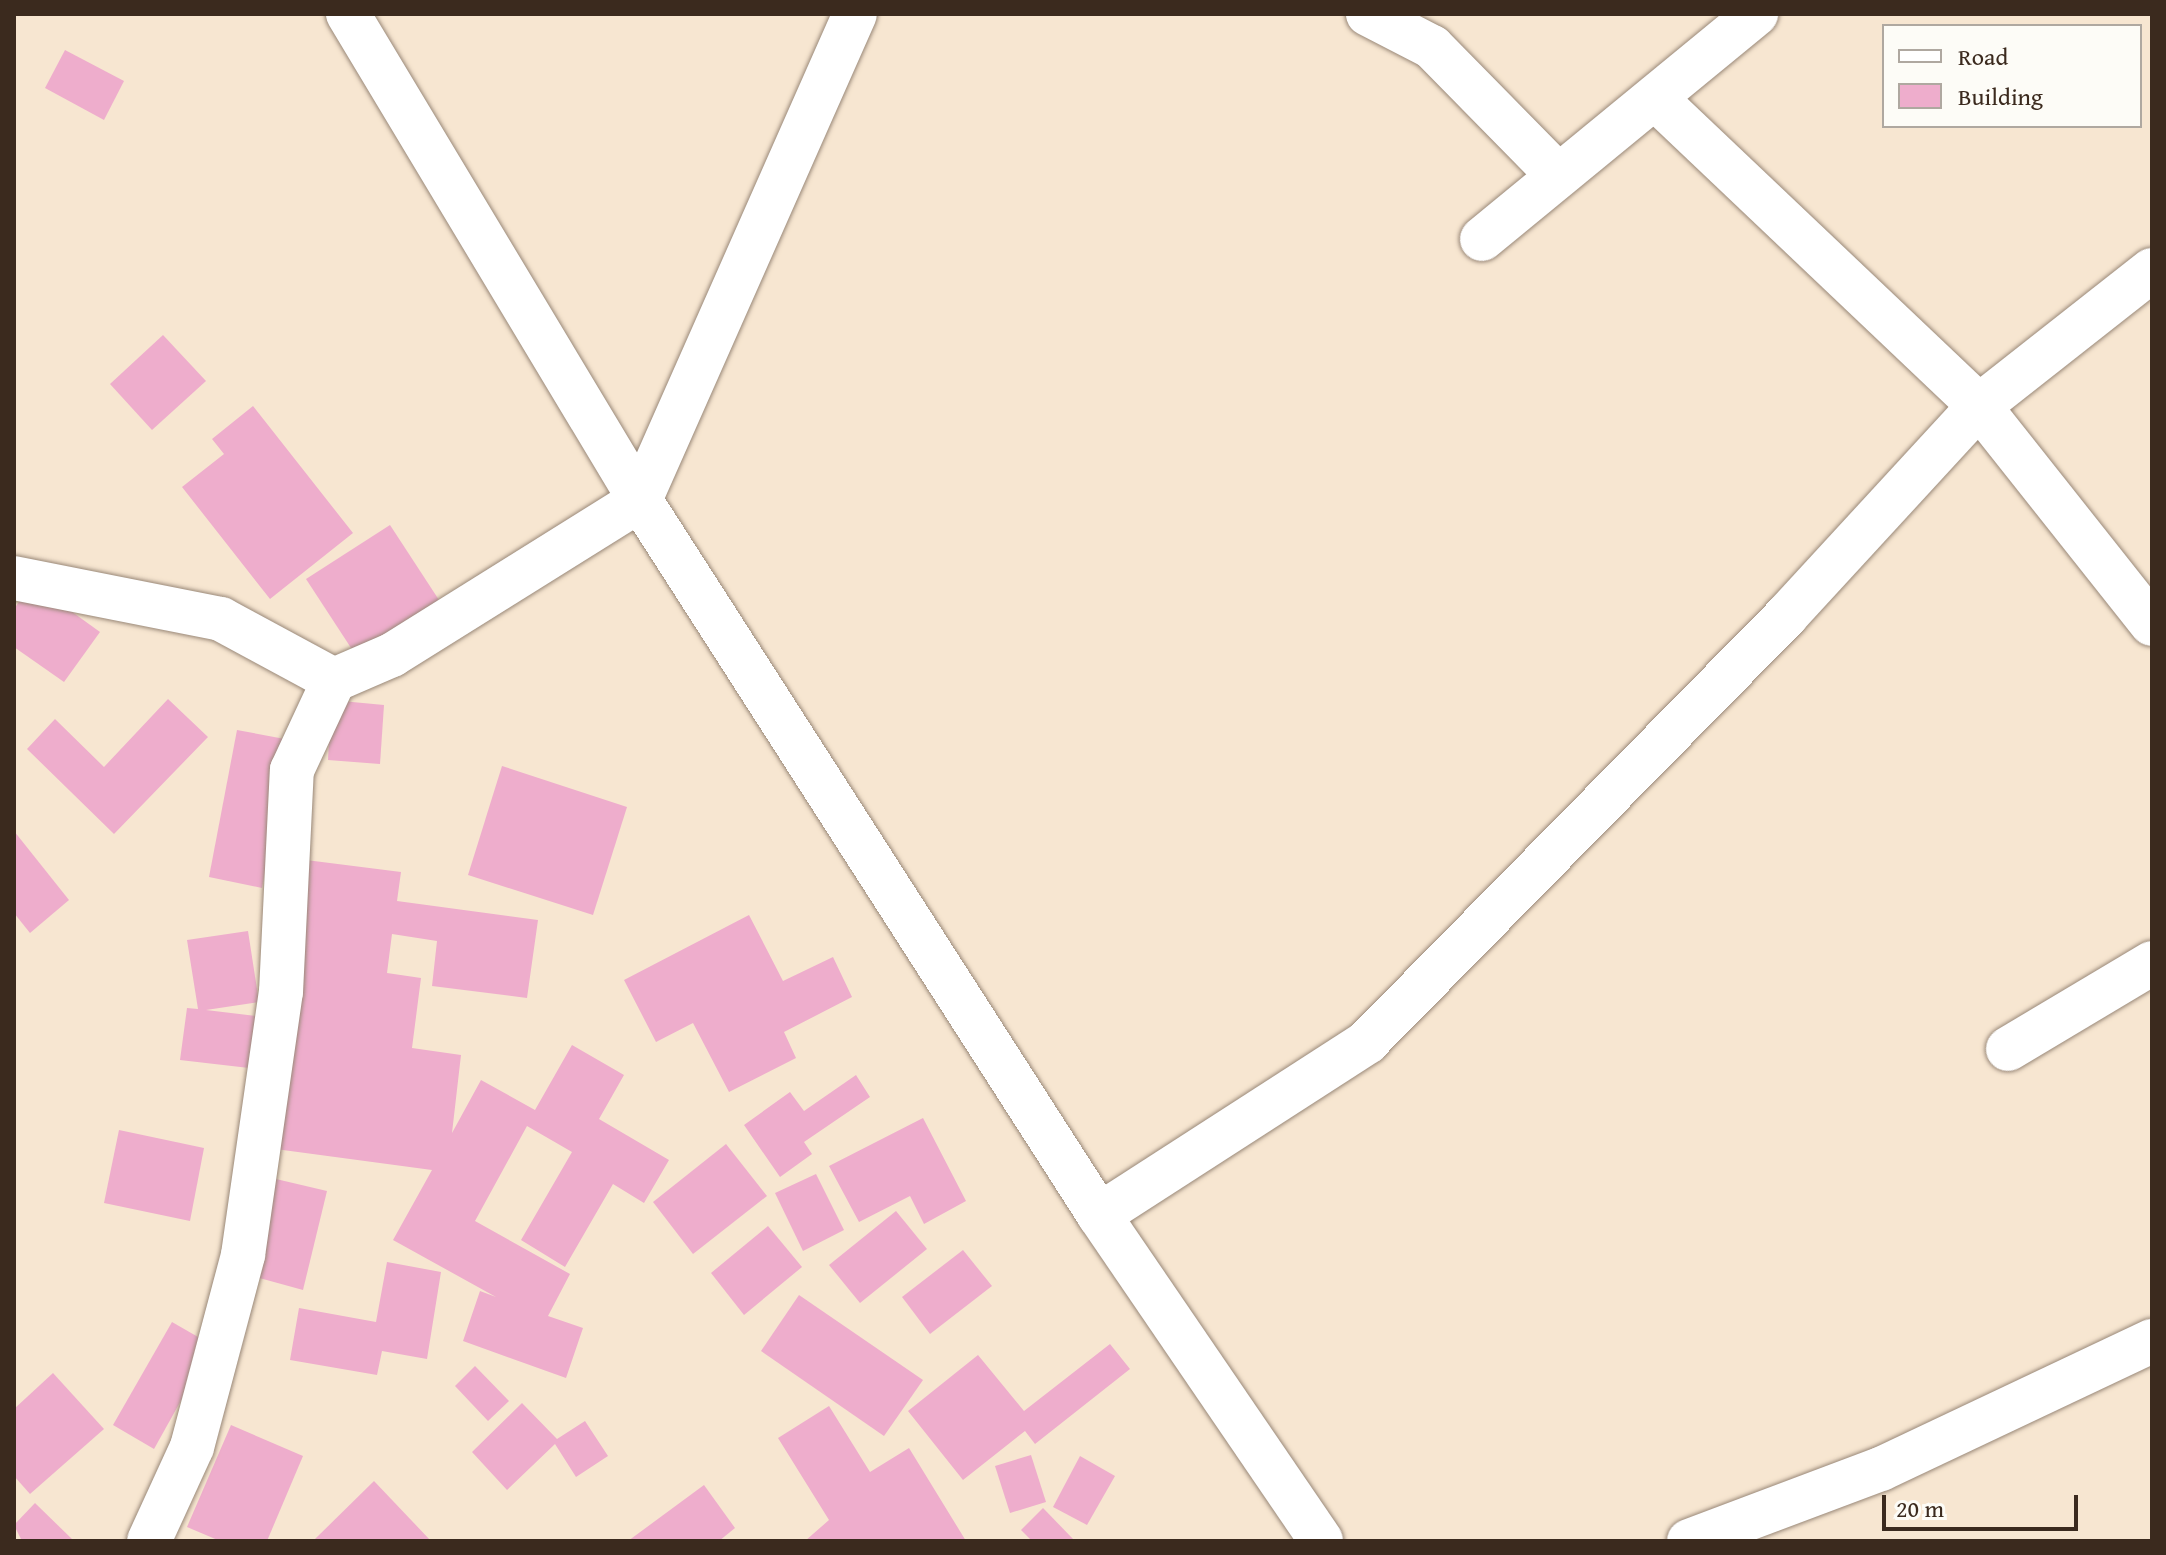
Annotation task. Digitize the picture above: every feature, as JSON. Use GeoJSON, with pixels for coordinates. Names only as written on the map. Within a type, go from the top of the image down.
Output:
{"type":"FeatureCollection","features":[{"type":"Feature","properties":{"kind":"street"},"geometry":{"type":"LineString","coordinates":[[348,14],[640,500],[1099,1215],[1321,1541]]}},
{"type":"Feature","properties":{"kind":"street"},"geometry":{"type":"LineString","coordinates":[[149,1541],[192,1447],[243,1255],[281,992],[292,770],[334,680],[392,655],[640,500],[855,14]]}},
{"type":"Feature","properties":{"kind":"street"},"geometry":{"type":"LineString","coordinates":[[1368,14],[1432,47],[1557,174]]}},
{"type":"Feature","properties":{"kind":"street"},"geometry":{"type":"LineString","coordinates":[[1482,239],[1557,174],[1658,101],[1756,14]]}},
{"type":"Feature","properties":{"kind":"street"},"geometry":{"type":"LineString","coordinates":[[1658,101],[1979,406],[2152,624]]}},
{"type":"Feature","properties":{"kind":"street"},"geometry":{"type":"LineString","coordinates":[[1099,1215],[1367,1042],[1786,616],[1979,406],[2152,270]]}},
{"type":"Feature","properties":{"kind":"street"},"geometry":{"type":"LineString","coordinates":[[14,578],[221,619],[334,680]]}},
{"type":"Feature","properties":{"kind":"street"},"geometry":{"type":"LineString","coordinates":[[2008,1049],[2152,963]]}},
{"type":"Feature","properties":{"kind":"street"},"geometry":{"type":"LineString","coordinates":[[1689,1541],[1881,1469],[2152,1341]]}},
{"type":"Feature","properties":{"kind":"building"},"geometry":{"type":"Polygon","coordinates":[[[65,50],[124,81],[104,120],[45,88],[65,50]]]}},
{"type":"Feature","properties":{"kind":"building"},"geometry":{"type":"Polygon","coordinates":[[[163,335],[206,381],[152,430],[110,384],[163,335]]]}},
{"type":"Feature","properties":{"kind":"building"},"geometry":{"type":"Polygon","coordinates":[[[253,406],[353,533],[270,599],[182,487],[224,454],[212,439],[253,406]]]}},
{"type":"Feature","properties":{"kind":"building"},"geometry":{"type":"Polygon","coordinates":[[[390,525],[439,600],[355,654],[306,579],[390,525]]]}},
{"type":"Feature","properties":{"kind":"building"},"geometry":{"type":"Polygon","coordinates":[[[32,583],[100,632],[64,682],[14,647],[14,609],[32,583]]]}},
{"type":"Feature","properties":{"kind":"building"},"geometry":{"type":"Polygon","coordinates":[[[168,699],[208,737],[114,834],[27,749],[55,719],[104,767],[168,699]]]}},
{"type":"Feature","properties":{"kind":"building"},"geometry":{"type":"Polygon","coordinates":[[[331,700],[384,705],[380,764],[328,760],[331,700]]]}},
{"type":"Feature","properties":{"kind":"building"},"geometry":{"type":"Polygon","coordinates":[[[237,730],[290,740],[262,888],[209,877],[237,730]]]}},
{"type":"Feature","properties":{"kind":"building"},"geometry":{"type":"Polygon","coordinates":[[[502,766],[627,807],[593,915],[468,875],[502,766]]]}},
{"type":"Feature","properties":{"kind":"building"},"geometry":{"type":"Polygon","coordinates":[[[14,831],[69,900],[30,933],[14,913],[14,831]]]}},
{"type":"Feature","properties":{"kind":"building"},"geometry":{"type":"Polygon","coordinates":[[[306,860],[401,872],[397,901],[538,920],[527,998],[432,986],[437,941],[392,934],[387,973],[421,978],[412,1048],[461,1055],[452,1133],[481,1080],[535,1110],[572,1045],[624,1075],[599,1119],[669,1160],[644,1203],[613,1184],[565,1267],[521,1240],[572,1152],[527,1126],[475,1221],[570,1274],[548,1316],[583,1328],[566,1378],[463,1341],[480,1291],[496,1297],[393,1240],[432,1170],[268,1148],[306,860]]]}},
{"type":"Feature","properties":{"kind":"building"},"geometry":{"type":"Polygon","coordinates":[[[749,915],[783,981],[833,957],[852,997],[784,1032],[796,1058],[729,1092],[693,1023],[656,1042],[624,980],[749,915]]]}},
{"type":"Feature","properties":{"kind":"building"},"geometry":{"type":"Polygon","coordinates":[[[248,931],[259,1002],[206,1010],[256,1016],[249,1068],[180,1060],[187,1008],[198,1009],[187,940],[248,931]]]}},
{"type":"Feature","properties":{"kind":"building"},"geometry":{"type":"Polygon","coordinates":[[[856,1075],[870,1097],[804,1142],[812,1154],[780,1177],[744,1125],[790,1092],[804,1111],[856,1075]]]}},
{"type":"Feature","properties":{"kind":"building"},"geometry":{"type":"Polygon","coordinates":[[[923,1118],[966,1201],[924,1224],[910,1196],[859,1222],[829,1166],[923,1118]]]}},
{"type":"Feature","properties":{"kind":"building"},"geometry":{"type":"Polygon","coordinates":[[[119,1130],[204,1148],[190,1221],[104,1203],[119,1130]]]}},
{"type":"Feature","properties":{"kind":"building"},"geometry":{"type":"Polygon","coordinates":[[[726,1144],[767,1196],[693,1254],[653,1202],[726,1144]]]}},
{"type":"Feature","properties":{"kind":"building"},"geometry":{"type":"Polygon","coordinates":[[[816,1174],[844,1230],[803,1251],[775,1193],[816,1174]]]}},
{"type":"Feature","properties":{"kind":"building"},"geometry":{"type":"Polygon","coordinates":[[[276,1179],[327,1191],[303,1290],[252,1276],[276,1179]]]}},
{"type":"Feature","properties":{"kind":"building"},"geometry":{"type":"Polygon","coordinates":[[[896,1211],[927,1249],[860,1303],[829,1265],[896,1211]]]}},
{"type":"Feature","properties":{"kind":"building"},"geometry":{"type":"Polygon","coordinates":[[[768,1226],[802,1267],[744,1315],[711,1273],[768,1226]]]}},
{"type":"Feature","properties":{"kind":"building"},"geometry":{"type":"Polygon","coordinates":[[[963,1250],[992,1286],[930,1334],[902,1297],[963,1250]]]}},
{"type":"Feature","properties":{"kind":"building"},"geometry":{"type":"Polygon","coordinates":[[[387,1262],[441,1272],[427,1359],[382,1351],[377,1375],[290,1360],[299,1308],[376,1322],[387,1262]]]}},
{"type":"Feature","properties":{"kind":"building"},"geometry":{"type":"Polygon","coordinates":[[[799,1295],[923,1380],[884,1436],[761,1351],[799,1295]]]}},
{"type":"Feature","properties":{"kind":"building"},"geometry":{"type":"Polygon","coordinates":[[[172,1322],[212,1345],[154,1449],[113,1425],[172,1322]]]}},
{"type":"Feature","properties":{"kind":"building"},"geometry":{"type":"Polygon","coordinates":[[[1110,1344],[1130,1369],[1035,1444],[1025,1431],[963,1480],[908,1411],[978,1355],[1024,1411],[1110,1344]]]}},
{"type":"Feature","properties":{"kind":"building"},"geometry":{"type":"Polygon","coordinates":[[[475,1366],[509,1401],[488,1421],[455,1386],[475,1366]]]}},
{"type":"Feature","properties":{"kind":"building"},"geometry":{"type":"Polygon","coordinates":[[[53,1373],[104,1429],[30,1494],[14,1476],[14,1409],[53,1373]]]}},
{"type":"Feature","properties":{"kind":"building"},"geometry":{"type":"Polygon","coordinates":[[[522,1403],[557,1439],[585,1421],[608,1456],[576,1477],[555,1444],[507,1490],[472,1452],[522,1403]]]}},
{"type":"Feature","properties":{"kind":"building"},"geometry":{"type":"Polygon","coordinates":[[[829,1406],[870,1472],[909,1448],[966,1541],[805,1541],[829,1520],[778,1438],[829,1406]]]}},
{"type":"Feature","properties":{"kind":"building"},"geometry":{"type":"Polygon","coordinates":[[[231,1425],[303,1456],[267,1541],[220,1541],[187,1527],[231,1425]]]}},
{"type":"Feature","properties":{"kind":"building"},"geometry":{"type":"Polygon","coordinates":[[[1031,1455],[1046,1502],[1010,1513],[995,1466],[1031,1455]]]}},
{"type":"Feature","properties":{"kind":"building"},"geometry":{"type":"Polygon","coordinates":[[[1080,1456],[1115,1476],[1087,1525],[1053,1507],[1080,1456]]]}},
{"type":"Feature","properties":{"kind":"building"},"geometry":{"type":"Polygon","coordinates":[[[374,1481],[431,1541],[315,1539],[374,1481]]]}},
{"type":"Feature","properties":{"kind":"building"},"geometry":{"type":"Polygon","coordinates":[[[704,1485],[735,1528],[719,1541],[628,1541],[704,1485]]]}},
{"type":"Feature","properties":{"kind":"building"},"geometry":{"type":"Polygon","coordinates":[[[35,1503],[74,1541],[22,1541],[14,1525],[35,1503]]]}},
{"type":"Feature","properties":{"kind":"building"},"geometry":{"type":"Polygon","coordinates":[[[1043,1508],[1075,1541],[1032,1541],[1021,1530],[1043,1508]]]}}]}
